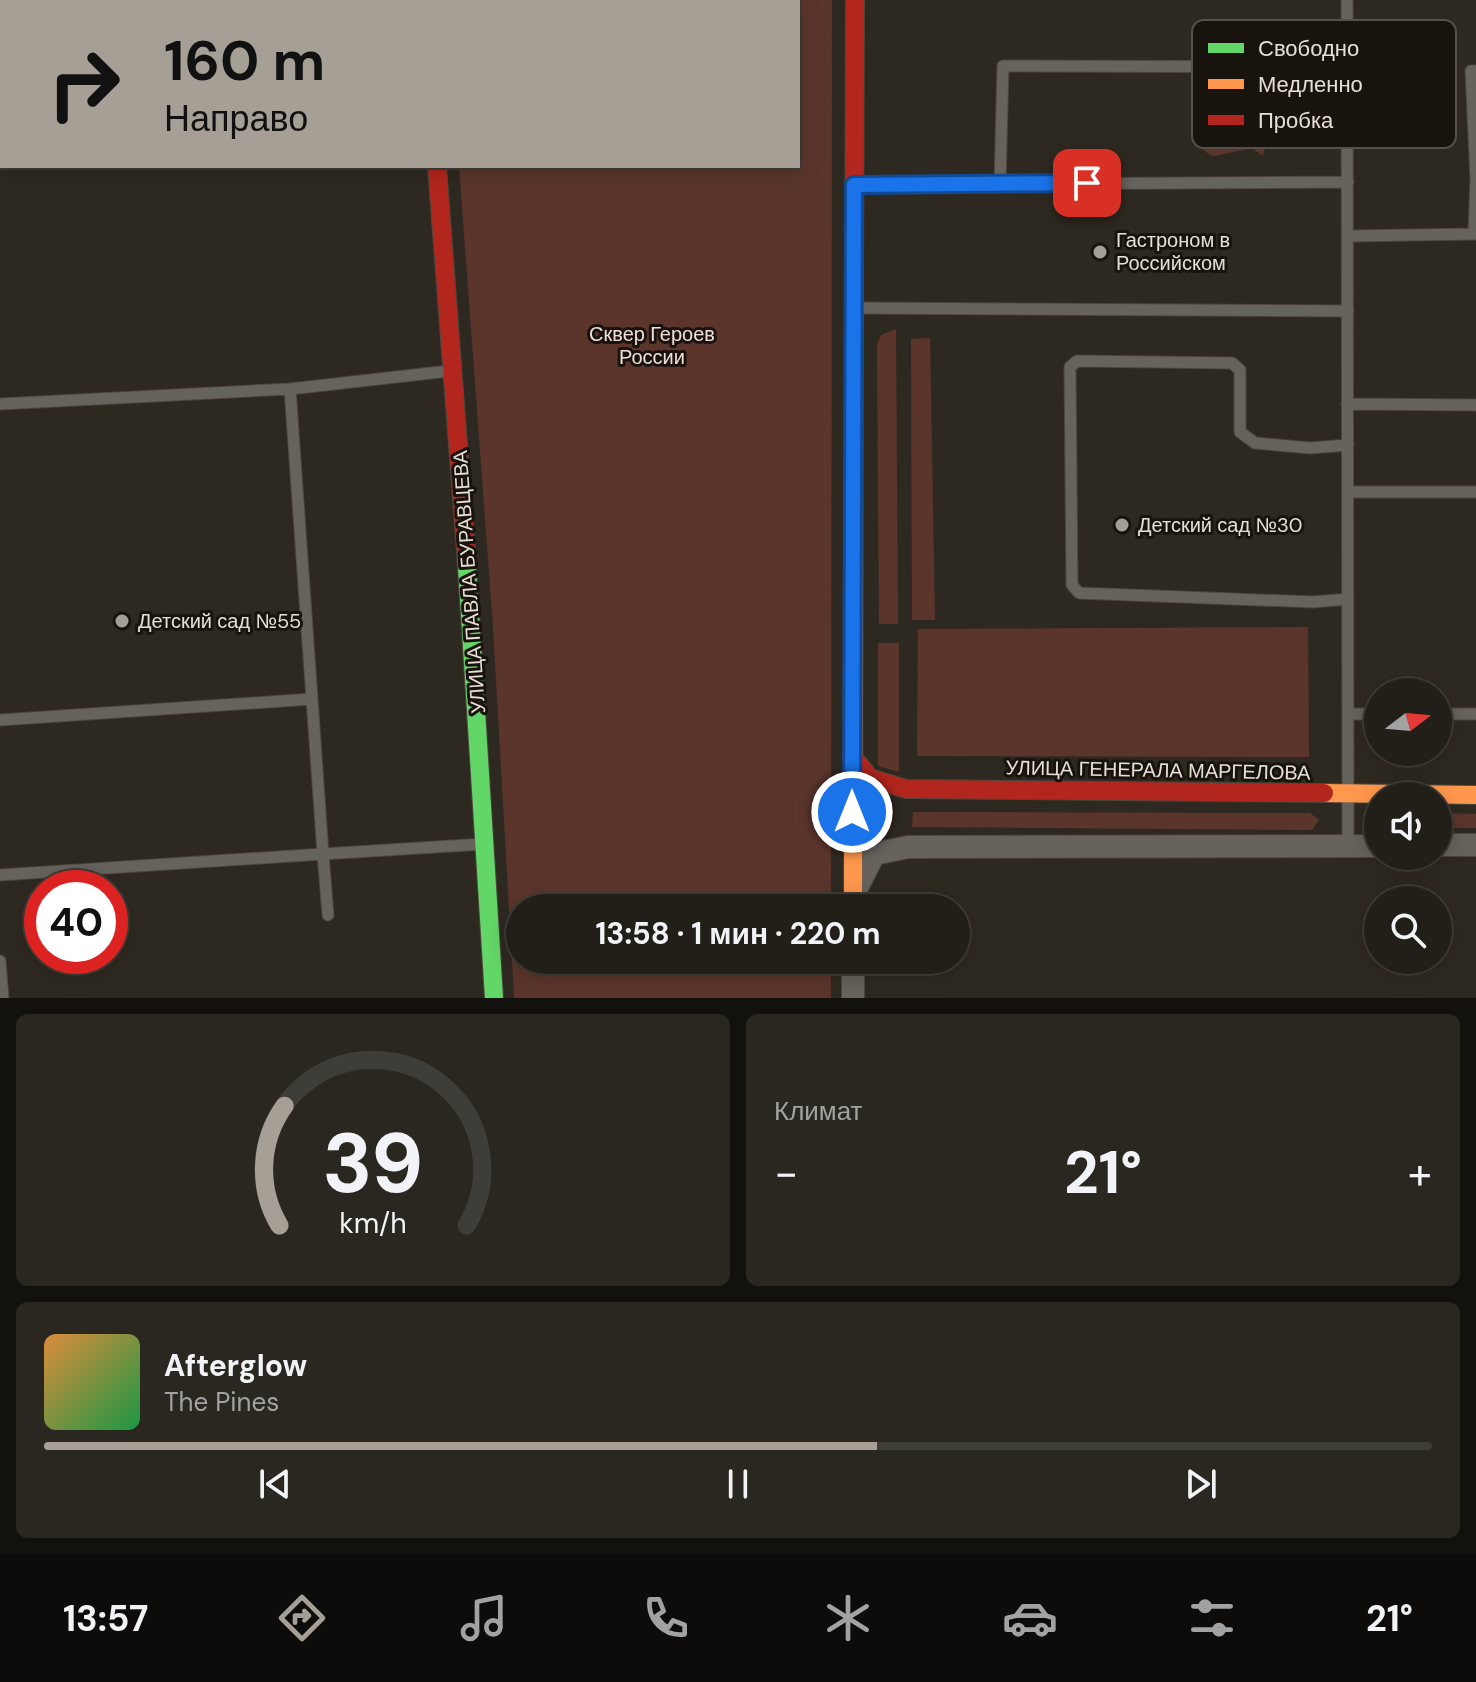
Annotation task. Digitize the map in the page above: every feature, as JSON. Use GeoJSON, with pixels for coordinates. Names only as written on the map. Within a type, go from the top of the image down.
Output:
{"type":"FeatureCollection","features":[{"type":"Feature","properties":{"kind":"street"},"geometry":{"type":"LineString","coordinates":[[853,894],[855,0]]}},
{"type":"Feature","properties":{"kind":"street","name":"УЛИЦА ПАВЛА БУРАВЦЕВА"},"geometry":{"type":"LineString","coordinates":[[437,168],[481,742],[494,998]]}},
{"type":"Feature","properties":{"kind":"street","name":"УЛИЦА ГЕНЕРАЛА МАРГЕЛОВА"},"geometry":{"type":"LineString","coordinates":[[852,756],[870,778],[906,789],[1476,795]]}},
{"type":"Feature","properties":{"kind":"street"},"geometry":{"type":"LineString","coordinates":[[1452,845],[1476,845]]}},
{"type":"Feature","properties":{"kind":"street"},"geometry":{"type":"LineString","coordinates":[[856,894],[874,854],[908,847],[1364,846]]}},
{"type":"Feature","properties":{"kind":"street"},"geometry":{"type":"LineString","coordinates":[[853,974],[853,998]]}},
{"type":"Feature","properties":{"kind":"lane"},"geometry":{"type":"LineString","coordinates":[[1347,0],[1347,20]]}},
{"type":"Feature","properties":{"kind":"lane"},"geometry":{"type":"LineString","coordinates":[[1000,184],[1003,66],[1192,67]]}},
{"type":"Feature","properties":{"kind":"lane"},"geometry":{"type":"LineString","coordinates":[[1348,236],[1475,234],[1471,71],[1476,71]]}},
{"type":"Feature","properties":{"kind":"lane"},"geometry":{"type":"LineString","coordinates":[[1348,148],[1348,846]]}},
{"type":"Feature","properties":{"kind":"lane"},"geometry":{"type":"LineString","coordinates":[[854,185],[1348,182]]}},
{"type":"Feature","properties":{"kind":"lane"},"geometry":{"type":"LineString","coordinates":[[852,307],[1348,311]]}},
{"type":"Feature","properties":{"kind":"lane"},"geometry":{"type":"LineString","coordinates":[[1348,445],[1310,448],[1255,443],[1247,439],[1240,432],[1240,370],[1232,363],[1077,361],[1070,367],[1072,585],[1079,593],[1313,602],[1348,599]]}},
{"type":"Feature","properties":{"kind":"lane"},"geometry":{"type":"LineString","coordinates":[[0,404],[290,389],[452,371]]}},
{"type":"Feature","properties":{"kind":"lane"},"geometry":{"type":"LineString","coordinates":[[290,389],[328,915]]}},
{"type":"Feature","properties":{"kind":"lane"},"geometry":{"type":"LineString","coordinates":[[1347,404],[1476,405]]}},
{"type":"Feature","properties":{"kind":"lane"},"geometry":{"type":"LineString","coordinates":[[1348,492],[1476,492]]}},
{"type":"Feature","properties":{"kind":"lane"},"geometry":{"type":"LineString","coordinates":[[0,720],[312,699]]}},
{"type":"Feature","properties":{"kind":"lane"},"geometry":{"type":"LineString","coordinates":[[1348,714],[1364,714]]}},
{"type":"Feature","properties":{"kind":"lane"},"geometry":{"type":"LineString","coordinates":[[1452,714],[1476,714]]}},
{"type":"Feature","properties":{"kind":"lane"},"geometry":{"type":"LineString","coordinates":[[0,875],[484,844]]}},
{"type":"Feature","properties":{"kind":"lane"},"geometry":{"type":"LineString","coordinates":[[0,961],[3,998]]}},
{"type":"Feature","properties":{"kind":"green space","name":"Сквер Героев России"},"geometry":{"type":"Polygon","coordinates":[[[800,0],[832,0],[831,894],[508,894],[493,627],[459,168],[800,168],[800,0]]]}},
{"type":"Feature","properties":{"kind":"green space"},"geometry":{"type":"Polygon","coordinates":[[[1203,148],[1252,148],[1214,156],[1203,148]]]}},
{"type":"Feature","properties":{"kind":"green space"},"geometry":{"type":"Polygon","coordinates":[[[1252,148],[1265,148],[1263,156],[1252,148]]]}},
{"type":"Feature","properties":{"kind":"green space"},"geometry":{"type":"Polygon","coordinates":[[[896,329],[898,624],[879,624],[877,345],[881,335],[896,329]]]}},
{"type":"Feature","properties":{"kind":"green space"},"geometry":{"type":"Polygon","coordinates":[[[930,338],[935,620],[912,620],[911,339],[930,338]]]}},
{"type":"Feature","properties":{"kind":"green space"},"geometry":{"type":"Polygon","coordinates":[[[1308,627],[1309,757],[917,756],[918,629],[1308,627]]]}},
{"type":"Feature","properties":{"kind":"green space"},"geometry":{"type":"Polygon","coordinates":[[[878,643],[899,643],[899,772],[878,766],[878,643]]]}},
{"type":"Feature","properties":{"kind":"green space"},"geometry":{"type":"Polygon","coordinates":[[[913,812],[1310,813],[1319,820],[1312,830],[912,827],[913,812]]]}},
{"type":"Feature","properties":{"kind":"green space"},"geometry":{"type":"Polygon","coordinates":[[[1452,813],[1476,814],[1476,828],[1452,828],[1452,813]]]}},
{"type":"Feature","properties":{"kind":"green space","name":"Сквер Героев России"},"geometry":{"type":"Polygon","coordinates":[[[513,974],[831,974],[831,998],[514,998],[513,974]]]}},
{"type":"Feature","properties":{"kind":"traffic: fast"},"geometry":{"type":"LineString","coordinates":[[466,551],[494,998]]}},
{"type":"Feature","properties":{"kind":"traffic: slow"},"geometry":{"type":"LineString","coordinates":[[853,894],[854,284]]}},
{"type":"Feature","properties":{"kind":"traffic: slow"},"geometry":{"type":"LineString","coordinates":[[1324,793],[1476,795]]}},
{"type":"Feature","properties":{"kind":"traffic: jam"},"geometry":{"type":"LineString","coordinates":[[854,284],[855,0]]}},
{"type":"Feature","properties":{"kind":"traffic: jam"},"geometry":{"type":"LineString","coordinates":[[437,168],[466,551]]}},
{"type":"Feature","properties":{"kind":"traffic: jam"},"geometry":{"type":"LineString","coordinates":[[852,756],[870,778],[906,789],[1324,793]]}},
{"type":"Feature","properties":{"kind":"place","name":"Гастроном в Российском"},"geometry":{"type":"Point","coordinates":[1100,252]}},
{"type":"Feature","properties":{"kind":"place","name":"Детский сад №30"},"geometry":{"type":"Point","coordinates":[1122,525]}},
{"type":"Feature","properties":{"kind":"place","name":"Детский сад №55"},"geometry":{"type":"Point","coordinates":[122,621]}},
{"type":"Feature","properties":{"kind":"route"},"geometry":{"type":"LineString","coordinates":[[852,812],[854,185],[1087,183]]}}]}
